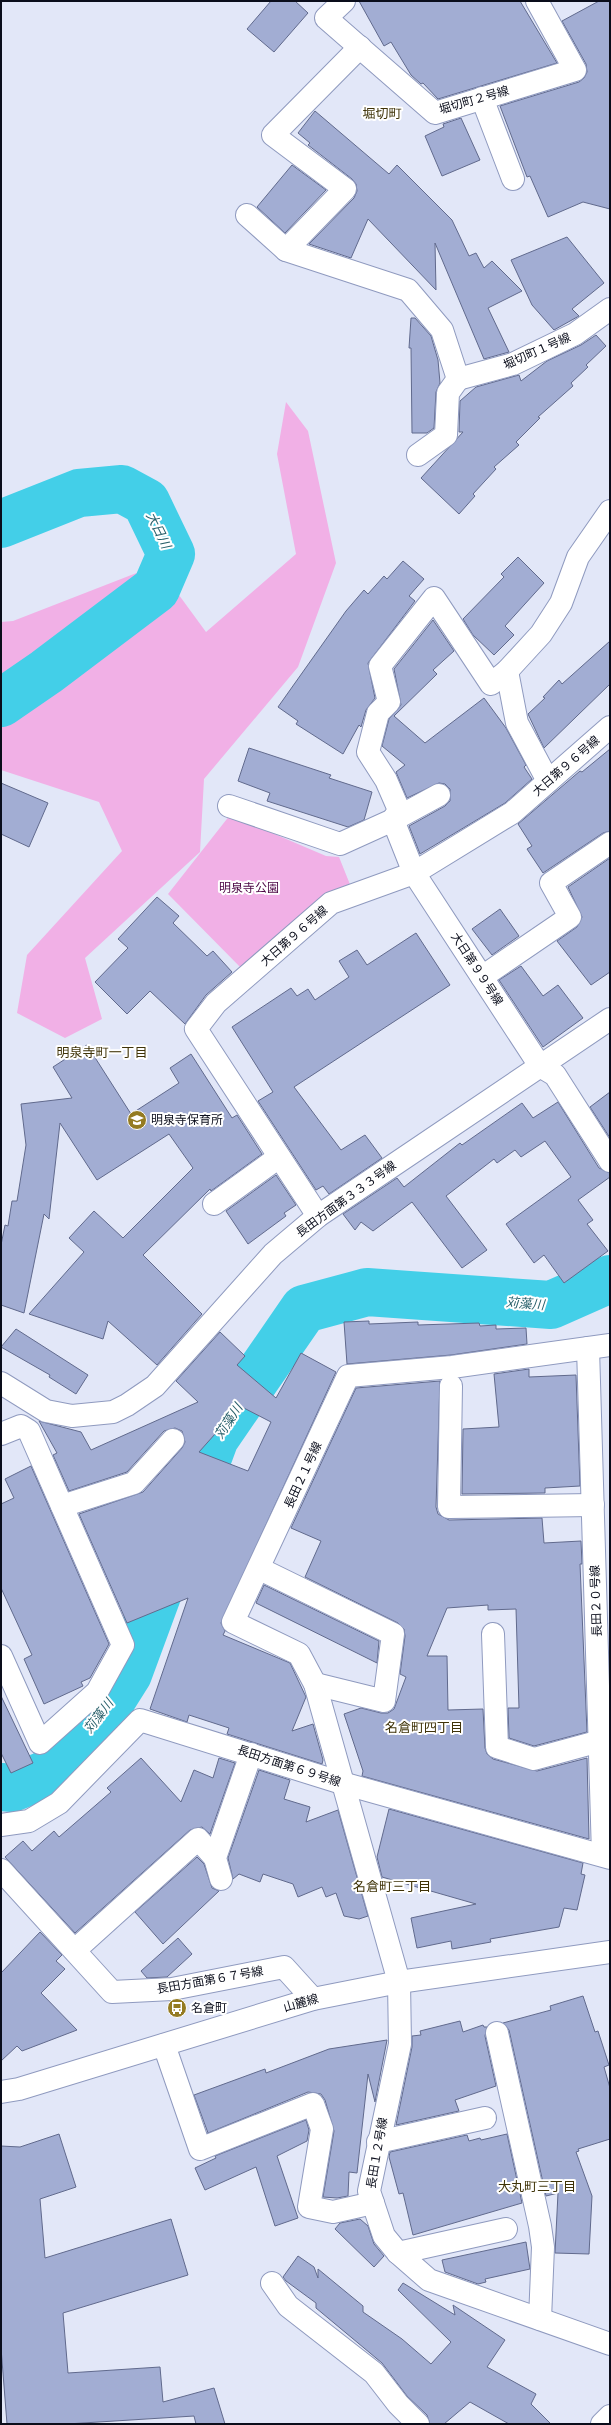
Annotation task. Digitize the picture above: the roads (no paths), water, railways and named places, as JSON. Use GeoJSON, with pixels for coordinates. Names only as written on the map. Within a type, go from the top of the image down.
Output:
{"type":"FeatureCollection","features":[{"type":"Feature","properties":{"kind":"street","name":"堀切町２号線"},"geometry":{"type":"LineString","coordinates":[[344,1],[326,18],[436,113],[575,70],[537,1]]}},
{"type":"Feature","properties":{"kind":"street"},"geometry":{"type":"LineString","coordinates":[[286,250],[345,189],[273,135],[360,47]]}},
{"type":"Feature","properties":{"kind":"street"},"geometry":{"type":"LineString","coordinates":[[482,98],[513,179]]}},
{"type":"Feature","properties":{"kind":"street"},"geometry":{"type":"LineString","coordinates":[[246,215],[286,250],[408,290],[442,330],[458,379],[448,393],[446,435],[418,455]]}},
{"type":"Feature","properties":{"kind":"street","name":"堀切町１号線"},"geometry":{"type":"LineString","coordinates":[[458,379],[513,364],[575,334],[610,308]]}},
{"type":"Feature","properties":{"kind":"street"},"geometry":{"type":"LineString","coordinates":[[393,820],[399,810],[386,780],[368,752],[378,713],[388,702],[380,666],[434,598],[491,684],[507,671],[541,634],[561,603],[578,557],[610,511]]}},
{"type":"Feature","properties":{"kind":"street"},"geometry":{"type":"LineString","coordinates":[[507,671],[517,723],[548,781]]}},
{"type":"Feature","properties":{"kind":"street","name":"大日第９６号線"},"geometry":{"type":"LineString","coordinates":[[318,1216],[196,1029],[216,1003],[331,903],[414,873],[512,813],[610,727]]}},
{"type":"Feature","properties":{"kind":"street"},"geometry":{"type":"LineString","coordinates":[[229,806],[340,844],[393,820],[439,795]]}},
{"type":"Feature","properties":{"kind":"street","name":"大日第９９号線"},"geometry":{"type":"LineString","coordinates":[[393,820],[414,873],[540,1066]]}},
{"type":"Feature","properties":{"kind":"street"},"geometry":{"type":"LineString","coordinates":[[482,977],[570,917],[551,884],[610,842]]}},
{"type":"Feature","properties":{"kind":"street","name":"長田方面第３３３号線"},"geometry":{"type":"LineString","coordinates":[[1,1383],[46,1411],[72,1416],[97,1415],[113,1412],[127,1405],[155,1386],[273,1254],[318,1216],[610,1018]]}},
{"type":"Feature","properties":{"kind":"street"},"geometry":{"type":"LineString","coordinates":[[540,1066],[555,1075],[610,1161]]}},
{"type":"Feature","properties":{"kind":"street"},"geometry":{"type":"LineString","coordinates":[[214,1204],[279,1156]]}},
{"type":"Feature","properties":{"kind":"street","name":"長田２１号線"},"geometry":{"type":"LineString","coordinates":[[342,1783],[315,1684],[300,1654],[233,1622],[260,1569],[348,1376],[452,1367],[610,1345]]}},
{"type":"Feature","properties":{"kind":"street","name":"長田２０号線"},"geometry":{"type":"LineString","coordinates":[[588,1348],[600,1741],[605,1765],[606,1856]]}},
{"type":"Feature","properties":{"kind":"street"},"geometry":{"type":"LineString","coordinates":[[451,1386],[449,1507],[593,1504]]}},
{"type":"Feature","properties":{"kind":"street"},"geometry":{"type":"LineString","coordinates":[[1,1434],[21,1426],[29,1431],[123,1645],[97,1692],[40,1743],[1,1656]]}},
{"type":"Feature","properties":{"kind":"street"},"geometry":{"type":"LineString","coordinates":[[62,1506],[134,1483],[173,1440]]}},
{"type":"Feature","properties":{"kind":"street"},"geometry":{"type":"LineString","coordinates":[[260,1569],[393,1634],[384,1701],[315,1684]]}},
{"type":"Feature","properties":{"kind":"street"},"geometry":{"type":"LineString","coordinates":[[493,1634],[497,1747],[534,1759],[600,1741]]}},
{"type":"Feature","properties":{"kind":"street","name":"長田方面第６９号線"},"geometry":{"type":"LineString","coordinates":[[1,1825],[29,1820],[59,1802],[140,1720],[342,1783],[606,1856]]}},
{"type":"Feature","properties":{"kind":"street"},"geometry":{"type":"LineString","coordinates":[[215,1858],[251,1754]]}},
{"type":"Feature","properties":{"kind":"street","name":"長田１２号線"},"geometry":{"type":"LineString","coordinates":[[342,1783],[399,1982],[400,2044],[368,2191],[384,2236],[398,2253],[430,2280],[610,2344]]}},
{"type":"Feature","properties":{"kind":"street"},"geometry":{"type":"LineString","coordinates":[[75,1950],[198,1839],[215,1858],[221,1879]]}},
{"type":"Feature","properties":{"kind":"street","name":"長田方面第６７号線"},"geometry":{"type":"LineString","coordinates":[[1,1870],[112,1992],[172,1989],[284,1967],[313,1999]]}},
{"type":"Feature","properties":{"kind":"street","name":"山麓線"},"geometry":{"type":"LineString","coordinates":[[1,2092],[19,2089],[313,1999],[399,1982],[610,1952]]}},
{"type":"Feature","properties":{"kind":"street"},"geometry":{"type":"LineString","coordinates":[[497,2033],[540,2226],[543,2247],[540,2319]]}},
{"type":"Feature","properties":{"kind":"street"},"geometry":{"type":"LineString","coordinates":[[164,2045],[200,2149],[313,2104],[322,2129],[309,2207],[333,2212],[373,2203]]}},
{"type":"Feature","properties":{"kind":"street"},"geometry":{"type":"LineString","coordinates":[[378,2142],[485,2118]]}},
{"type":"Feature","properties":{"kind":"street"},"geometry":{"type":"LineString","coordinates":[[398,2253],[506,2229]]}},
{"type":"Feature","properties":{"kind":"street"},"geometry":{"type":"LineString","coordinates":[[272,2283],[288,2306],[374,2373],[398,2404],[418,2424]]}},
{"type":"Feature","properties":{"kind":"street"},"geometry":{"type":"LineString","coordinates":[[602,2424],[610,2416]]}},
{"type":"Feature","properties":{"kind":"waterway","name":"大日川"},"geometry":{"type":"LineString","coordinates":[[1,524],[79,493],[122,489],[146,502],[171,554],[156,589],[46,672],[1,703]]}},
{"type":"Feature","properties":{"kind":"waterway","name":"苅藻川"},"geometry":{"type":"LineString","coordinates":[[1,1787],[12,1788],[47,1774],[99,1720],[128,1674],[215,1438],[304,1309],[367,1292],[551,1305],[610,1279]]}},
{"type":"Feature","properties":{"kind":"place","name":"明泉寺保育所"},"geometry":{"type":"Point","coordinates":[137,1120]}},
{"type":"Feature","properties":{"kind":"place","name":"名倉町"},"geometry":{"type":"Point","coordinates":[177,2008]}},
{"type":"Feature","properties":{"kind":"district","name":"堀切町"},"geometry":{"type":"Point","coordinates":[382,113]}},
{"type":"Feature","properties":{"kind":"district","name":"明泉寺町一丁目"},"geometry":{"type":"Point","coordinates":[102,1052]}},
{"type":"Feature","properties":{"kind":"district","name":"名倉町四丁目"},"geometry":{"type":"Point","coordinates":[424,1727]}},
{"type":"Feature","properties":{"kind":"district","name":"名倉町三丁目"},"geometry":{"type":"Point","coordinates":[392,1886]}},
{"type":"Feature","properties":{"kind":"district","name":"大丸町三丁目"},"geometry":{"type":"Point","coordinates":[537,2186]}},
{"type":"Feature","properties":{"kind":"park label","name":"明泉寺公園"},"geometry":{"type":"Point","coordinates":[249,888]}}]}
